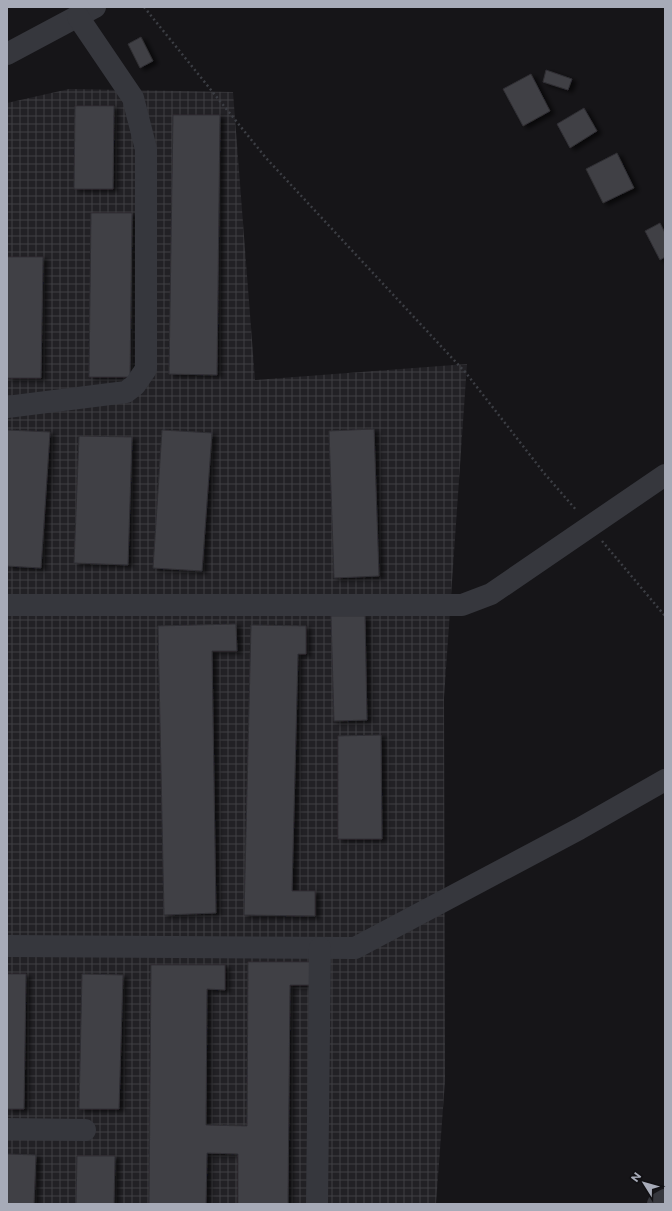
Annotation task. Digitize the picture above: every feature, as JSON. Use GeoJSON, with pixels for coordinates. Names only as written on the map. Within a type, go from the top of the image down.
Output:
{"type":"FeatureCollection","features":[{"type":"Feature","properties":{"kind":"street"},"geometry":{"type":"LineString","coordinates":[[7,54],[86,12],[133,98],[146,149],[146,369],[136,385],[126,392],[7,407]]}},
{"type":"Feature","properties":{"kind":"street"},"geometry":{"type":"LineString","coordinates":[[7,605],[462,605],[491,594],[665,475]]}},
{"type":"Feature","properties":{"kind":"street"},"geometry":{"type":"LineString","coordinates":[[7,946],[355,948],[579,829],[665,780]]}},
{"type":"Feature","properties":{"kind":"street"},"geometry":{"type":"LineString","coordinates":[[317,1204],[320,948]]}},
{"type":"Feature","properties":{"kind":"street"},"geometry":{"type":"LineString","coordinates":[[7,1129],[85,1130]]}},
{"type":"Feature","properties":{"kind":"street"},"geometry":{"type":"LineString","coordinates":[[658,1204],[665,1200]]}},
{"type":"Feature","properties":{"kind":"path"},"geometry":{"type":"LineString","coordinates":[[144,7],[266,158],[466,373],[544,473],[665,616]]}},
{"type":"Feature","properties":{"kind":"shaded area"},"geometry":{"type":"Polygon","coordinates":[[[69,89],[233,92],[255,380],[467,364],[444,698],[445,1081],[436,1204],[7,1204],[7,103],[69,89]]]}},
{"type":"Feature","properties":{"kind":"building"},"geometry":{"type":"Polygon","coordinates":[[[141,37],[153,61],[140,68],[128,44],[141,37]]]}},
{"type":"Feature","properties":{"kind":"building"},"geometry":{"type":"Polygon","coordinates":[[[546,70],[572,79],[568,90],[543,82],[546,70]]]}},
{"type":"Feature","properties":{"kind":"building"},"geometry":{"type":"Polygon","coordinates":[[[531,74],[550,111],[523,126],[503,89],[531,74]]]}},
{"type":"Feature","properties":{"kind":"building"},"geometry":{"type":"Polygon","coordinates":[[[75,106],[114,106],[113,189],[74,189],[75,106]]]}},
{"type":"Feature","properties":{"kind":"building"},"geometry":{"type":"Polygon","coordinates":[[[584,108],[597,131],[570,148],[557,124],[584,108]]]}},
{"type":"Feature","properties":{"kind":"building"},"geometry":{"type":"Polygon","coordinates":[[[173,115],[220,115],[217,375],[169,374],[173,115]]]}},
{"type":"Feature","properties":{"kind":"building"},"geometry":{"type":"Polygon","coordinates":[[[617,153],[634,188],[603,203],[586,169],[617,153]]]}},
{"type":"Feature","properties":{"kind":"building"},"geometry":{"type":"Polygon","coordinates":[[[91,213],[132,213],[130,377],[89,377],[91,213]]]}},
{"type":"Feature","properties":{"kind":"building"},"geometry":{"type":"Polygon","coordinates":[[[660,223],[665,233],[665,257],[660,260],[645,231],[660,223]]]}},
{"type":"Feature","properties":{"kind":"building"},"geometry":{"type":"Polygon","coordinates":[[[7,257],[43,257],[41,378],[7,378],[7,257]]]}},
{"type":"Feature","properties":{"kind":"building"},"geometry":{"type":"Polygon","coordinates":[[[374,429],[379,576],[334,578],[329,431],[374,429]]]}},
{"type":"Feature","properties":{"kind":"building"},"geometry":{"type":"Polygon","coordinates":[[[7,430],[50,432],[41,568],[7,566],[7,430]]]}},
{"type":"Feature","properties":{"kind":"building"},"geometry":{"type":"Polygon","coordinates":[[[162,430],[212,433],[202,571],[153,568],[162,430]]]}},
{"type":"Feature","properties":{"kind":"building"},"geometry":{"type":"Polygon","coordinates":[[[79,436],[132,437],[128,565],[74,563],[79,436]]]}},
{"type":"Feature","properties":{"kind":"building"},"geometry":{"type":"Polygon","coordinates":[[[331,616],[365,616],[367,720],[334,721],[331,616]]]}},
{"type":"Feature","properties":{"kind":"building"},"geometry":{"type":"Polygon","coordinates":[[[236,624],[237,651],[212,651],[216,913],[164,915],[158,626],[236,624]]]}},
{"type":"Feature","properties":{"kind":"building"},"geometry":{"type":"Polygon","coordinates":[[[251,625],[306,626],[306,654],[298,654],[292,891],[315,891],[315,916],[244,915],[251,625]]]}},
{"type":"Feature","properties":{"kind":"building"},"geometry":{"type":"Polygon","coordinates":[[[381,735],[382,839],[338,839],[338,736],[381,735]]]}},
{"type":"Feature","properties":{"kind":"building"},"geometry":{"type":"Polygon","coordinates":[[[248,962],[313,962],[313,985],[290,985],[288,1204],[238,1204],[238,1154],[207,1153],[206,1204],[149,1204],[151,965],[225,965],[225,990],[207,989],[206,1125],[247,1126],[248,962]]]}},
{"type":"Feature","properties":{"kind":"building"},"geometry":{"type":"Polygon","coordinates":[[[7,974],[26,974],[24,1109],[7,1109],[7,974]]]}},
{"type":"Feature","properties":{"kind":"building"},"geometry":{"type":"Polygon","coordinates":[[[82,974],[123,975],[119,1109],[79,1109],[82,974]]]}},
{"type":"Feature","properties":{"kind":"building"},"geometry":{"type":"Polygon","coordinates":[[[7,1154],[36,1155],[34,1204],[7,1204],[7,1154]]]}},
{"type":"Feature","properties":{"kind":"building"},"geometry":{"type":"Polygon","coordinates":[[[77,1156],[115,1156],[114,1204],[76,1204],[77,1156]]]}}]}
